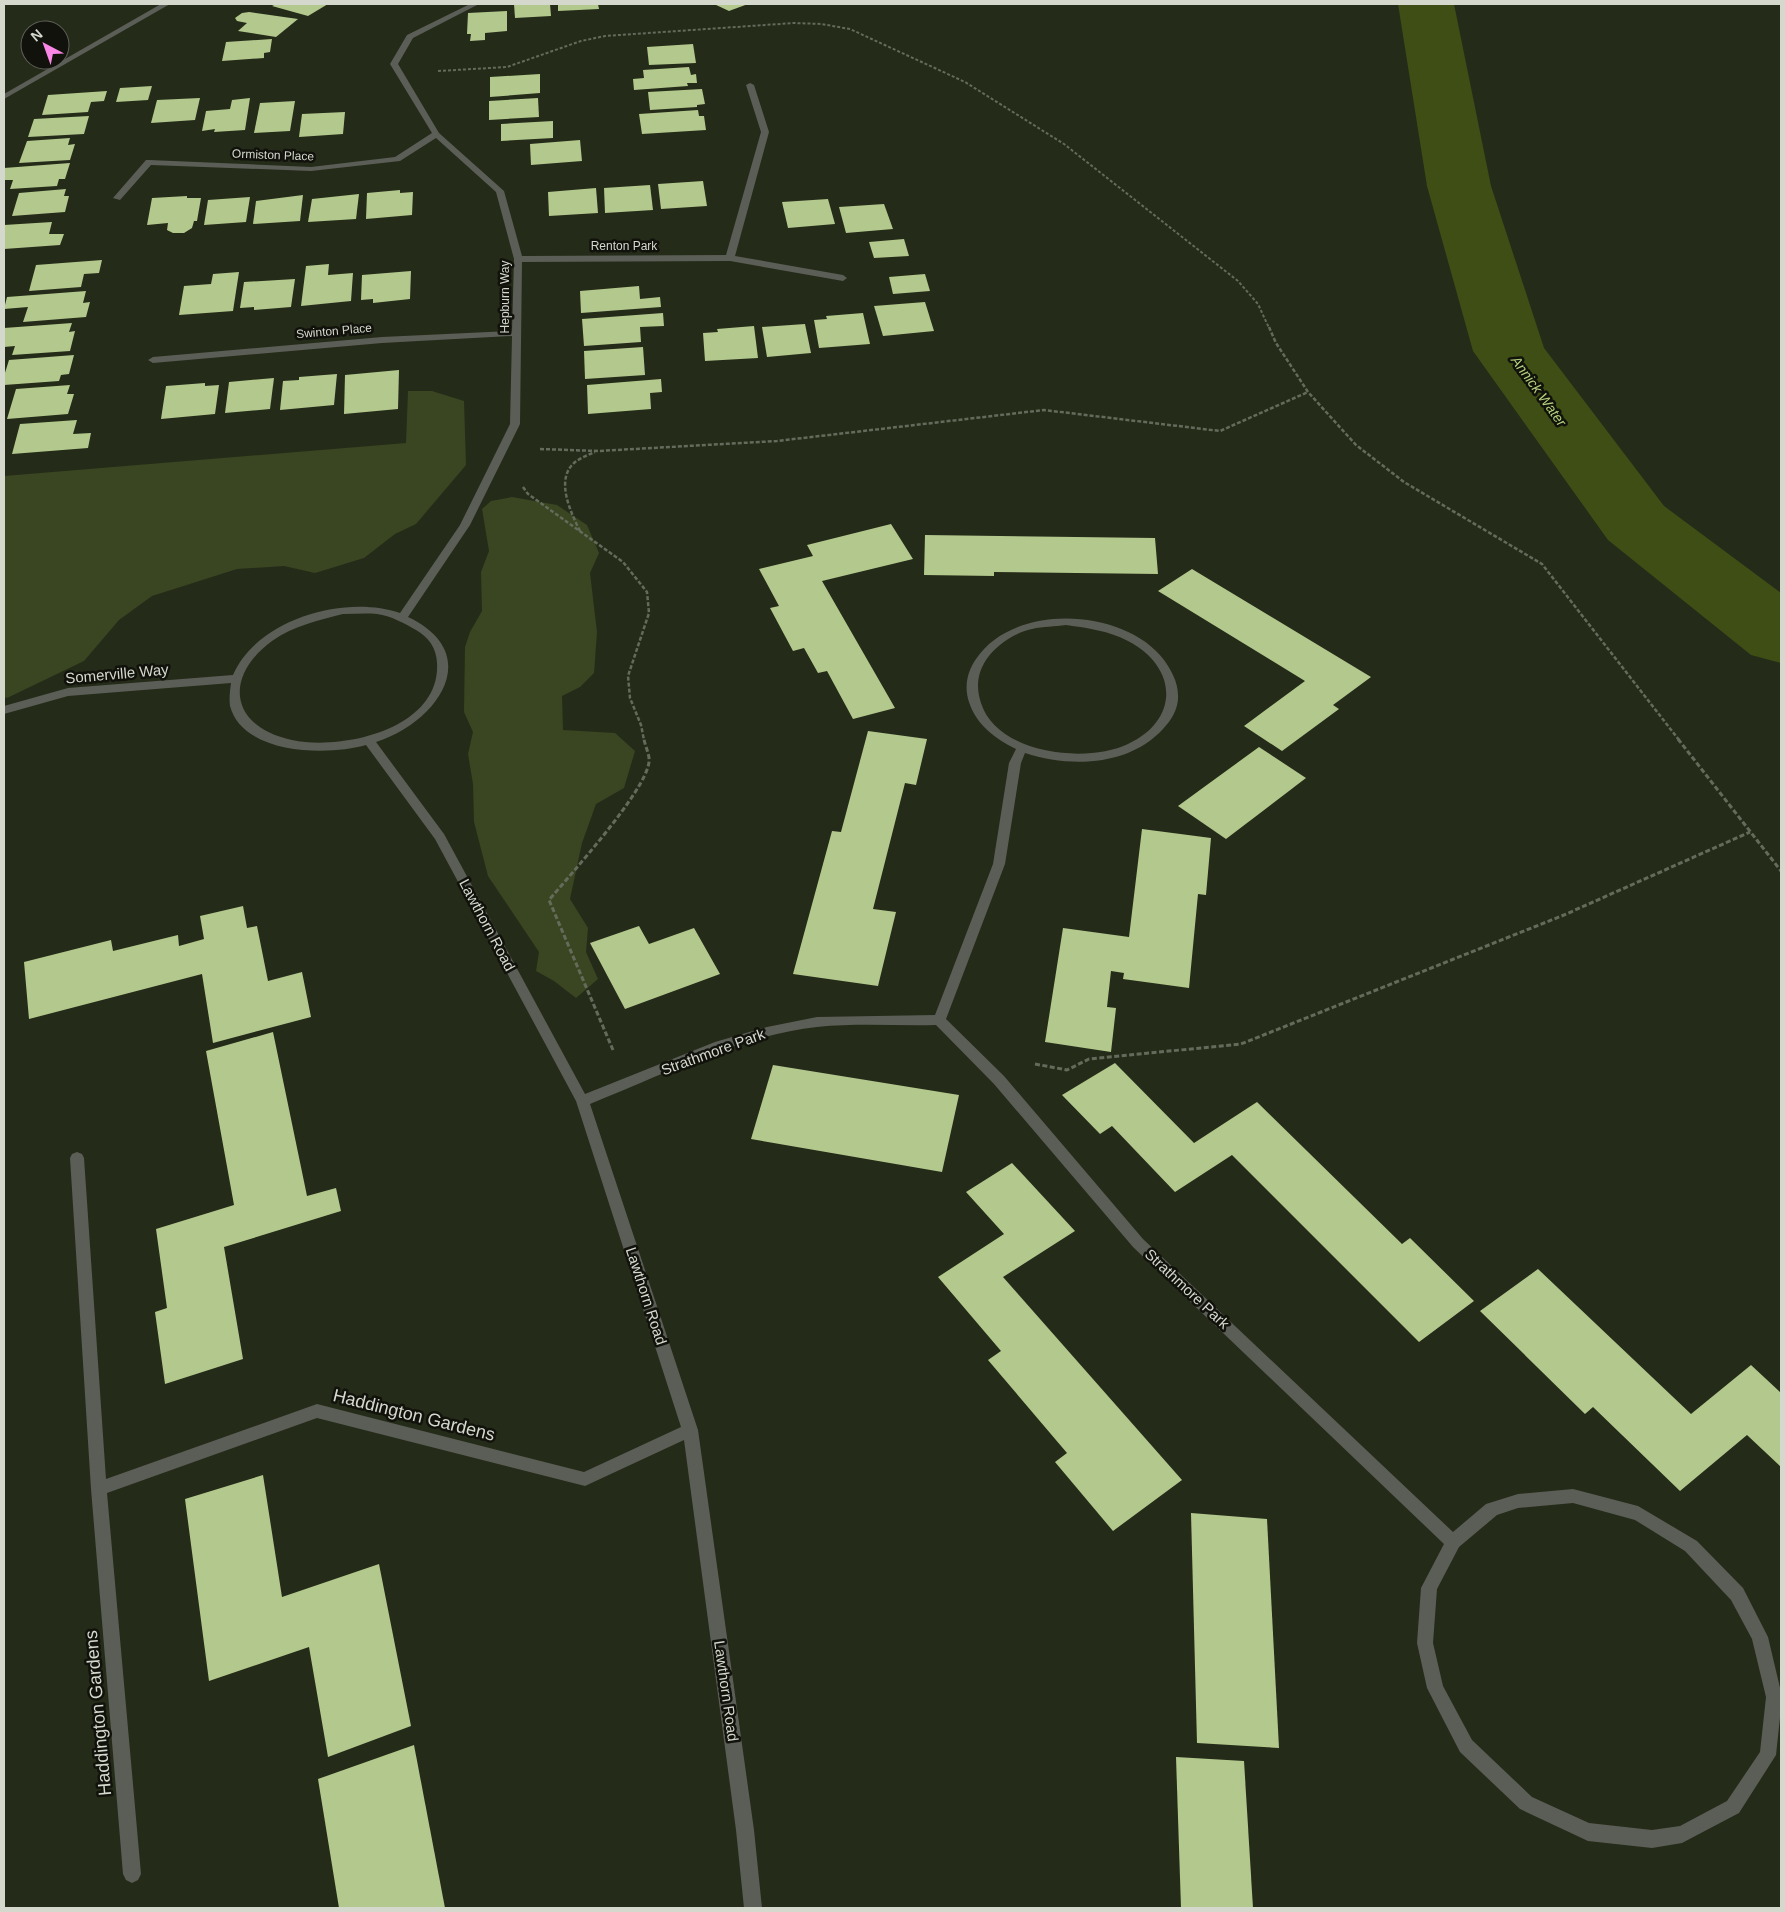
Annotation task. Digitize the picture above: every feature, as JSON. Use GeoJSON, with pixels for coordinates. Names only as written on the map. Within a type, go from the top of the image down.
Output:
{"type":"FeatureCollection","features":[{"type":"Feature","properties":{"kind":"street"},"geometry":{"type":"LineString","coordinates":[[4,97],[166,4]]}},
{"type":"Feature","properties":{"kind":"street","name":"Hepburn Way"},"geometry":{"type":"LineString","coordinates":[[403,617],[465,525],[515,424],[518,259],[500,191],[436,134],[394,64],[410,38],[475,4]]}},
{"type":"Feature","properties":{"kind":"street"},"geometry":{"type":"LineString","coordinates":[[730,258],[765,132],[750,85]]}},
{"type":"Feature","properties":{"kind":"street","name":"Ormiston Place"},"geometry":{"type":"LineString","coordinates":[[117,198],[149,162],[311,169],[397,159],[436,134]]}},
{"type":"Feature","properties":{"kind":"street","name":"Renton Park"},"geometry":{"type":"LineString","coordinates":[[518,259],[730,258],[843,278]]}},
{"type":"Feature","properties":{"kind":"street","name":"Swinton Place"},"geometry":{"type":"LineString","coordinates":[[154,360],[382,340],[517,333]]}},
{"type":"Feature","properties":{"kind":"street"},"geometry":{"type":"LineString","coordinates":[[343,611],[378,611],[403,617],[427,632],[442,651],[443,680],[430,703],[402,726],[369,741],[331,748],[300,748],[263,737],[243,719],[234,703],[235,679],[256,648],[282,629],[315,616],[343,611]]}},
{"type":"Feature","properties":{"kind":"street"},"geometry":{"type":"LineString","coordinates":[[1066,622],[1094,625],[1111,630],[1142,644],[1159,660],[1170,678],[1173,697],[1168,716],[1154,733],[1134,746],[1108,755],[1079,758],[1050,756],[1022,747],[999,734],[982,717],[972,698],[971,679],[978,661],[992,644],[1013,632],[1038,625],[1066,622]]}},
{"type":"Feature","properties":{"kind":"street","name":"Somerville Way"},"geometry":{"type":"LineString","coordinates":[[4,710],[68,692],[235,679]]}},
{"type":"Feature","properties":{"kind":"street","name":"Lawthorn Road"},"geometry":{"type":"LineString","coordinates":[[369,741],[440,837],[582,1101],[690,1430],[744,1820],[753,1908]]}},
{"type":"Feature","properties":{"kind":"street"},"geometry":{"type":"LineString","coordinates":[[938,1020],[999,864],[1015,763],[1022,747]]}},
{"type":"Feature","properties":{"kind":"street","name":"Strathmore Park"},"geometry":{"type":"LineString","coordinates":[[582,1101],[720,1046],[767,1032],[817,1022],[938,1020],[999,1080],[1138,1243],[1453,1542]]}},
{"type":"Feature","properties":{"kind":"street","name":"Haddington Gardens"},"geometry":{"type":"LineString","coordinates":[[77,1158],[99,1489],[132,1874]]}},
{"type":"Feature","properties":{"kind":"street","name":"Haddington Gardens"},"geometry":{"type":"LineString","coordinates":[[99,1489],[318,1411],[585,1479],[690,1430]]}},
{"type":"Feature","properties":{"kind":"street"},"geometry":{"type":"LineString","coordinates":[[1573,1496],[1638,1513],[1692,1546],[1736,1594],[1760,1637],[1774,1697],[1768,1755],[1733,1807],[1682,1834],[1652,1839],[1588,1832],[1526,1803],[1512,1790],[1466,1746],[1435,1688],[1424,1643],[1429,1588],[1453,1542],[1492,1509],[1518,1501],[1573,1496]]}},
{"type":"Feature","properties":{"kind":"path"},"geometry":{"type":"LineString","coordinates":[[402,76],[421,72],[507,67],[581,41],[605,36],[794,23],[821,24],[850,29],[965,82],[1064,144],[1238,281],[1258,304],[1276,343],[1308,392],[1356,445],[1404,482],[1542,564],[1781,871]]}},
{"type":"Feature","properties":{"kind":"path"},"geometry":{"type":"LineString","coordinates":[[503,448],[598,451],[777,440],[1044,410],[1220,431],[1308,392]]}},
{"type":"Feature","properties":{"kind":"path"},"geometry":{"type":"LineString","coordinates":[[519,449],[511,464],[516,478],[528,494],[623,562],[647,592],[649,613],[628,676],[630,698],[641,725],[649,762],[640,786],[606,832],[549,900],[608,1041],[632,1082]]}},
{"type":"Feature","properties":{"kind":"path"},"geometry":{"type":"LineString","coordinates":[[580,531],[570,511],[566,488],[568,473],[572,465],[598,451]]}},
{"type":"Feature","properties":{"kind":"path"},"geometry":{"type":"LineString","coordinates":[[999,1080],[1030,1063],[1067,1070],[1088,1059],[1240,1044],[1395,984],[1564,914],[1750,832]]}},
{"type":"Feature","properties":{"kind":"green space"},"geometry":{"type":"Polygon","coordinates":[[[408,391],[432,391],[464,401],[466,465],[416,524],[395,534],[364,558],[315,573],[284,566],[237,569],[152,596],[119,620],[84,661],[7,698],[4,697],[4,476],[406,443],[408,391]]]}},
{"type":"Feature","properties":{"kind":"green space"},"geometry":{"type":"Polygon","coordinates":[[[512,497],[557,505],[587,525],[599,553],[590,573],[597,632],[594,673],[580,687],[562,696],[563,730],[615,733],[635,751],[624,788],[596,804],[582,843],[570,899],[588,928],[586,952],[598,979],[576,998],[554,981],[536,971],[539,952],[488,876],[474,822],[473,784],[468,754],[473,732],[464,712],[465,647],[470,632],[482,611],[481,572],[489,551],[482,509],[491,501],[512,497]]]}},
{"type":"Feature","properties":{"kind":"building"},"geometry":{"type":"Polygon","coordinates":[[[276,4],[328,4],[308,16],[272,6],[276,4]]]}},
{"type":"Feature","properties":{"kind":"building"},"geometry":{"type":"Polygon","coordinates":[[[514,4],[550,4],[551,16],[515,18],[514,4]]]}},
{"type":"Feature","properties":{"kind":"building"},"geometry":{"type":"Polygon","coordinates":[[[558,4],[598,4],[599,9],[558,11],[558,4]]]}},
{"type":"Feature","properties":{"kind":"building"},"geometry":{"type":"Polygon","coordinates":[[[714,4],[748,4],[729,11],[714,4]]]}},
{"type":"Feature","properties":{"kind":"building"},"geometry":{"type":"Polygon","coordinates":[[[507,11],[507,31],[485,33],[485,40],[470,41],[471,34],[467,34],[468,13],[507,11]]]}},
{"type":"Feature","properties":{"kind":"building"},"geometry":{"type":"Polygon","coordinates":[[[249,12],[298,19],[276,37],[238,31],[247,23],[237,21],[235,18],[242,13],[249,12]]]}},
{"type":"Feature","properties":{"kind":"building"},"geometry":{"type":"Polygon","coordinates":[[[272,39],[270,52],[264,53],[264,58],[222,61],[226,42],[272,39]]]}},
{"type":"Feature","properties":{"kind":"building"},"geometry":{"type":"Polygon","coordinates":[[[693,44],[696,63],[649,65],[647,47],[693,44]]]}},
{"type":"Feature","properties":{"kind":"building"},"geometry":{"type":"Polygon","coordinates":[[[689,67],[691,75],[696,74],[697,83],[687,83],[688,86],[634,90],[633,79],[644,78],[643,70],[689,67]]]}},
{"type":"Feature","properties":{"kind":"building"},"geometry":{"type":"Polygon","coordinates":[[[540,74],[540,93],[490,97],[490,77],[540,74]]]}},
{"type":"Feature","properties":{"kind":"building"},"geometry":{"type":"Polygon","coordinates":[[[152,86],[148,100],[116,102],[120,88],[152,86]]]}},
{"type":"Feature","properties":{"kind":"building"},"geometry":{"type":"Polygon","coordinates":[[[702,89],[705,104],[697,105],[697,107],[650,110],[648,92],[702,89]]]}},
{"type":"Feature","properties":{"kind":"building"},"geometry":{"type":"Polygon","coordinates":[[[107,91],[104,101],[91,102],[88,112],[42,115],[48,95],[107,91]]]}},
{"type":"Feature","properties":{"kind":"building"},"geometry":{"type":"Polygon","coordinates":[[[200,98],[195,120],[151,123],[157,100],[200,98]]]}},
{"type":"Feature","properties":{"kind":"building"},"geometry":{"type":"Polygon","coordinates":[[[250,98],[245,130],[214,132],[215,129],[202,131],[206,111],[230,109],[232,100],[250,98]]]}},
{"type":"Feature","properties":{"kind":"building"},"geometry":{"type":"Polygon","coordinates":[[[538,98],[539,117],[489,120],[489,101],[538,98]]]}},
{"type":"Feature","properties":{"kind":"building"},"geometry":{"type":"Polygon","coordinates":[[[295,101],[290,131],[254,133],[260,103],[295,101]]]}},
{"type":"Feature","properties":{"kind":"building"},"geometry":{"type":"Polygon","coordinates":[[[698,110],[699,116],[704,116],[706,130],[642,134],[639,114],[698,110]]]}},
{"type":"Feature","properties":{"kind":"building"},"geometry":{"type":"Polygon","coordinates":[[[345,112],[343,134],[299,137],[302,114],[345,112]]]}},
{"type":"Feature","properties":{"kind":"building"},"geometry":{"type":"Polygon","coordinates":[[[89,116],[84,134],[28,137],[34,119],[89,116]]]}},
{"type":"Feature","properties":{"kind":"building"},"geometry":{"type":"Polygon","coordinates":[[[553,121],[553,138],[501,141],[501,124],[553,121]]]}},
{"type":"Feature","properties":{"kind":"building"},"geometry":{"type":"Polygon","coordinates":[[[70,138],[68,145],[75,144],[70,160],[19,163],[27,141],[70,138]]]}},
{"type":"Feature","properties":{"kind":"building"},"geometry":{"type":"Polygon","coordinates":[[[580,140],[582,161],[531,165],[530,144],[580,140]]]}},
{"type":"Feature","properties":{"kind":"building"},"geometry":{"type":"Polygon","coordinates":[[[70,163],[65,179],[59,179],[57,186],[10,189],[13,180],[4,180],[4,168],[70,163]]]}},
{"type":"Feature","properties":{"kind":"building"},"geometry":{"type":"Polygon","coordinates":[[[703,181],[707,206],[661,209],[658,184],[703,181]]]}},
{"type":"Feature","properties":{"kind":"building"},"geometry":{"type":"Polygon","coordinates":[[[650,185],[653,210],[605,213],[604,188],[650,185]]]}},
{"type":"Feature","properties":{"kind":"building"},"geometry":{"type":"Polygon","coordinates":[[[596,188],[598,213],[549,216],[548,192],[596,188]]]}},
{"type":"Feature","properties":{"kind":"building"},"geometry":{"type":"Polygon","coordinates":[[[66,189],[64,196],[69,196],[65,212],[12,216],[19,193],[66,189]]]}},
{"type":"Feature","properties":{"kind":"building"},"geometry":{"type":"Polygon","coordinates":[[[400,190],[400,193],[413,192],[412,215],[366,219],[367,193],[400,190]]]}},
{"type":"Feature","properties":{"kind":"building"},"geometry":{"type":"Polygon","coordinates":[[[359,194],[356,219],[308,222],[312,199],[359,194]]]}},
{"type":"Feature","properties":{"kind":"building"},"geometry":{"type":"Polygon","coordinates":[[[303,195],[300,221],[253,224],[256,201],[303,195]]]}},
{"type":"Feature","properties":{"kind":"building"},"geometry":{"type":"Polygon","coordinates":[[[187,196],[187,198],[201,198],[197,221],[194,221],[192,228],[184,233],[173,233],[167,230],[168,223],[147,225],[152,198],[187,196]]]}},
{"type":"Feature","properties":{"kind":"building"},"geometry":{"type":"Polygon","coordinates":[[[250,197],[246,222],[204,225],[208,200],[250,197]]]}},
{"type":"Feature","properties":{"kind":"building"},"geometry":{"type":"Polygon","coordinates":[[[828,199],[835,224],[788,228],[782,202],[828,199]]]}},
{"type":"Feature","properties":{"kind":"building"},"geometry":{"type":"Polygon","coordinates":[[[884,204],[893,229],[846,233],[839,207],[884,204]]]}},
{"type":"Feature","properties":{"kind":"building"},"geometry":{"type":"Polygon","coordinates":[[[52,222],[49,234],[64,234],[60,245],[4,249],[4,225],[52,222]]]}},
{"type":"Feature","properties":{"kind":"building"},"geometry":{"type":"Polygon","coordinates":[[[904,239],[909,256],[874,258],[869,242],[904,239]]]}},
{"type":"Feature","properties":{"kind":"building"},"geometry":{"type":"Polygon","coordinates":[[[102,260],[99,273],[84,274],[81,287],[29,291],[36,265],[102,260]]]}},
{"type":"Feature","properties":{"kind":"building"},"geometry":{"type":"Polygon","coordinates":[[[329,264],[328,275],[353,273],[351,301],[301,306],[306,266],[329,264]]]}},
{"type":"Feature","properties":{"kind":"building"},"geometry":{"type":"Polygon","coordinates":[[[411,271],[410,299],[373,303],[373,299],[361,300],[362,275],[411,271]]]}},
{"type":"Feature","properties":{"kind":"building"},"geometry":{"type":"Polygon","coordinates":[[[239,272],[233,311],[179,315],[184,286],[211,284],[213,274],[239,272]]]}},
{"type":"Feature","properties":{"kind":"building"},"geometry":{"type":"Polygon","coordinates":[[[925,274],[930,291],[893,294],[889,277],[925,274]]]}},
{"type":"Feature","properties":{"kind":"building"},"geometry":{"type":"Polygon","coordinates":[[[295,279],[291,307],[254,310],[254,307],[240,308],[244,282],[295,279]]]}},
{"type":"Feature","properties":{"kind":"building"},"geometry":{"type":"Polygon","coordinates":[[[639,286],[640,299],[660,297],[661,307],[581,313],[580,291],[639,286]]]}},
{"type":"Feature","properties":{"kind":"building"},"geometry":{"type":"Polygon","coordinates":[[[86,291],[83,303],[90,302],[86,317],[23,322],[28,307],[4,309],[7,297],[86,291]]]}},
{"type":"Feature","properties":{"kind":"building"},"geometry":{"type":"Polygon","coordinates":[[[925,302],[934,331],[883,336],[874,306],[925,302]]]}},
{"type":"Feature","properties":{"kind":"building"},"geometry":{"type":"Polygon","coordinates":[[[663,313],[664,326],[640,327],[641,342],[584,346],[582,319],[663,313]]]}},
{"type":"Feature","properties":{"kind":"building"},"geometry":{"type":"Polygon","coordinates":[[[863,313],[870,344],[819,348],[814,320],[827,319],[826,316],[863,313]]]}},
{"type":"Feature","properties":{"kind":"building"},"geometry":{"type":"Polygon","coordinates":[[[72,323],[69,332],[75,331],[70,351],[12,355],[15,346],[4,347],[4,328],[72,323]]]}},
{"type":"Feature","properties":{"kind":"building"},"geometry":{"type":"Polygon","coordinates":[[[805,324],[811,353],[767,357],[762,327],[805,324]]]}},
{"type":"Feature","properties":{"kind":"building"},"geometry":{"type":"Polygon","coordinates":[[[754,326],[758,358],[705,361],[703,333],[718,332],[717,329],[754,326]]]}},
{"type":"Feature","properties":{"kind":"building"},"geometry":{"type":"Polygon","coordinates":[[[643,347],[645,375],[585,379],[584,351],[643,347]]]}},
{"type":"Feature","properties":{"kind":"building"},"geometry":{"type":"Polygon","coordinates":[[[74,355],[69,374],[61,375],[59,381],[4,385],[4,376],[9,360],[74,355]]]}},
{"type":"Feature","properties":{"kind":"building"},"geometry":{"type":"Polygon","coordinates":[[[399,370],[398,409],[344,414],[345,375],[399,370]]]}},
{"type":"Feature","properties":{"kind":"building"},"geometry":{"type":"Polygon","coordinates":[[[337,374],[334,405],[280,410],[283,381],[299,380],[299,377],[337,374]]]}},
{"type":"Feature","properties":{"kind":"building"},"geometry":{"type":"Polygon","coordinates":[[[274,378],[270,409],[225,413],[229,382],[274,378]]]}},
{"type":"Feature","properties":{"kind":"building"},"geometry":{"type":"Polygon","coordinates":[[[661,379],[662,392],[650,393],[651,409],[588,414],[587,385],[661,379]]]}},
{"type":"Feature","properties":{"kind":"building"},"geometry":{"type":"Polygon","coordinates":[[[205,383],[205,386],[219,385],[215,414],[161,419],[166,386],[205,383]]]}},
{"type":"Feature","properties":{"kind":"building"},"geometry":{"type":"Polygon","coordinates":[[[70,385],[67,394],[74,394],[68,414],[7,419],[16,389],[70,385]]]}},
{"type":"Feature","properties":{"kind":"building"},"geometry":{"type":"Polygon","coordinates":[[[77,420],[73,434],[91,433],[88,448],[12,454],[20,424],[77,420]]]}},
{"type":"Feature","properties":{"kind":"building"},"geometry":{"type":"Polygon","coordinates":[[[891,524],[913,559],[822,581],[895,708],[853,719],[827,671],[818,673],[804,648],[793,651],[770,608],[779,606],[759,569],[813,556],[807,545],[891,524]]]}},
{"type":"Feature","properties":{"kind":"building"},"geometry":{"type":"Polygon","coordinates":[[[925,535],[1155,538],[1158,574],[994,572],[994,576],[924,575],[925,535]]]}},
{"type":"Feature","properties":{"kind":"building"},"geometry":{"type":"Polygon","coordinates":[[[1192,569],[1371,677],[1333,705],[1339,709],[1282,751],[1244,726],[1305,681],[1158,591],[1192,569]]]}},
{"type":"Feature","properties":{"kind":"building"},"geometry":{"type":"Polygon","coordinates":[[[868,731],[927,739],[916,785],[905,783],[873,909],[896,912],[878,986],[793,974],[832,831],[841,832],[868,731]]]}},
{"type":"Feature","properties":{"kind":"building"},"geometry":{"type":"Polygon","coordinates":[[[1259,747],[1306,778],[1226,839],[1178,806],[1259,747]]]}},
{"type":"Feature","properties":{"kind":"building"},"geometry":{"type":"Polygon","coordinates":[[[1142,829],[1211,838],[1206,895],[1198,894],[1189,988],[1123,979],[1124,973],[1111,971],[1107,1007],[1116,1008],[1111,1052],[1045,1042],[1063,928],[1129,937],[1142,829]]]}},
{"type":"Feature","properties":{"kind":"building"},"geometry":{"type":"Polygon","coordinates":[[[243,906],[247,928],[257,926],[268,981],[302,972],[311,1017],[213,1043],[202,974],[29,1019],[24,962],[111,940],[113,951],[178,935],[179,946],[204,939],[200,916],[243,906]]]}},
{"type":"Feature","properties":{"kind":"building"},"geometry":{"type":"Polygon","coordinates":[[[639,926],[649,944],[694,928],[720,974],[625,1009],[590,943],[639,926]]]}},
{"type":"Feature","properties":{"kind":"building"},"geometry":{"type":"Polygon","coordinates":[[[273,1032],[307,1196],[336,1188],[341,1211],[224,1247],[243,1359],[165,1384],[155,1312],[167,1308],[156,1229],[234,1205],[206,1051],[273,1032]]]}},
{"type":"Feature","properties":{"kind":"building"},"geometry":{"type":"Polygon","coordinates":[[[1115,1063],[1194,1143],[1257,1102],[1402,1244],[1410,1238],[1474,1301],[1419,1342],[1232,1155],[1175,1192],[1112,1126],[1100,1134],[1062,1095],[1115,1063]]]}},
{"type":"Feature","properties":{"kind":"building"},"geometry":{"type":"Polygon","coordinates":[[[773,1065],[959,1095],[942,1172],[751,1139],[773,1065]]]}},
{"type":"Feature","properties":{"kind":"building"},"geometry":{"type":"Polygon","coordinates":[[[1012,1163],[1075,1231],[1003,1277],[1182,1480],[1113,1531],[1055,1462],[1067,1453],[988,1360],[1001,1351],[938,1277],[1004,1234],[966,1192],[1012,1163]]]}},
{"type":"Feature","properties":{"kind":"building"},"geometry":{"type":"Polygon","coordinates":[[[1538,1269],[1691,1414],[1751,1365],[1781,1393],[1781,1467],[1747,1435],[1680,1491],[1593,1407],[1585,1414],[1480,1311],[1538,1269]]]}},
{"type":"Feature","properties":{"kind":"building"},"geometry":{"type":"Polygon","coordinates":[[[263,1475],[282,1597],[379,1564],[411,1726],[328,1757],[309,1647],[209,1681],[185,1499],[263,1475]]]}},
{"type":"Feature","properties":{"kind":"building"},"geometry":{"type":"Polygon","coordinates":[[[1191,1513],[1267,1519],[1279,1748],[1197,1743],[1191,1513]]]}},
{"type":"Feature","properties":{"kind":"building"},"geometry":{"type":"Polygon","coordinates":[[[414,1745],[445,1908],[339,1908],[318,1779],[414,1745]]]}},
{"type":"Feature","properties":{"kind":"building"},"geometry":{"type":"Polygon","coordinates":[[[1176,1757],[1244,1761],[1253,1908],[1181,1908],[1176,1757]]]}},
{"type":"Feature","properties":{"kind":"waterway","name":"Annick Water"},"geometry":{"type":"LineString","coordinates":[[1426,4],[1459,186],[1509,351],[1636,523],[1781,635]]}}]}
